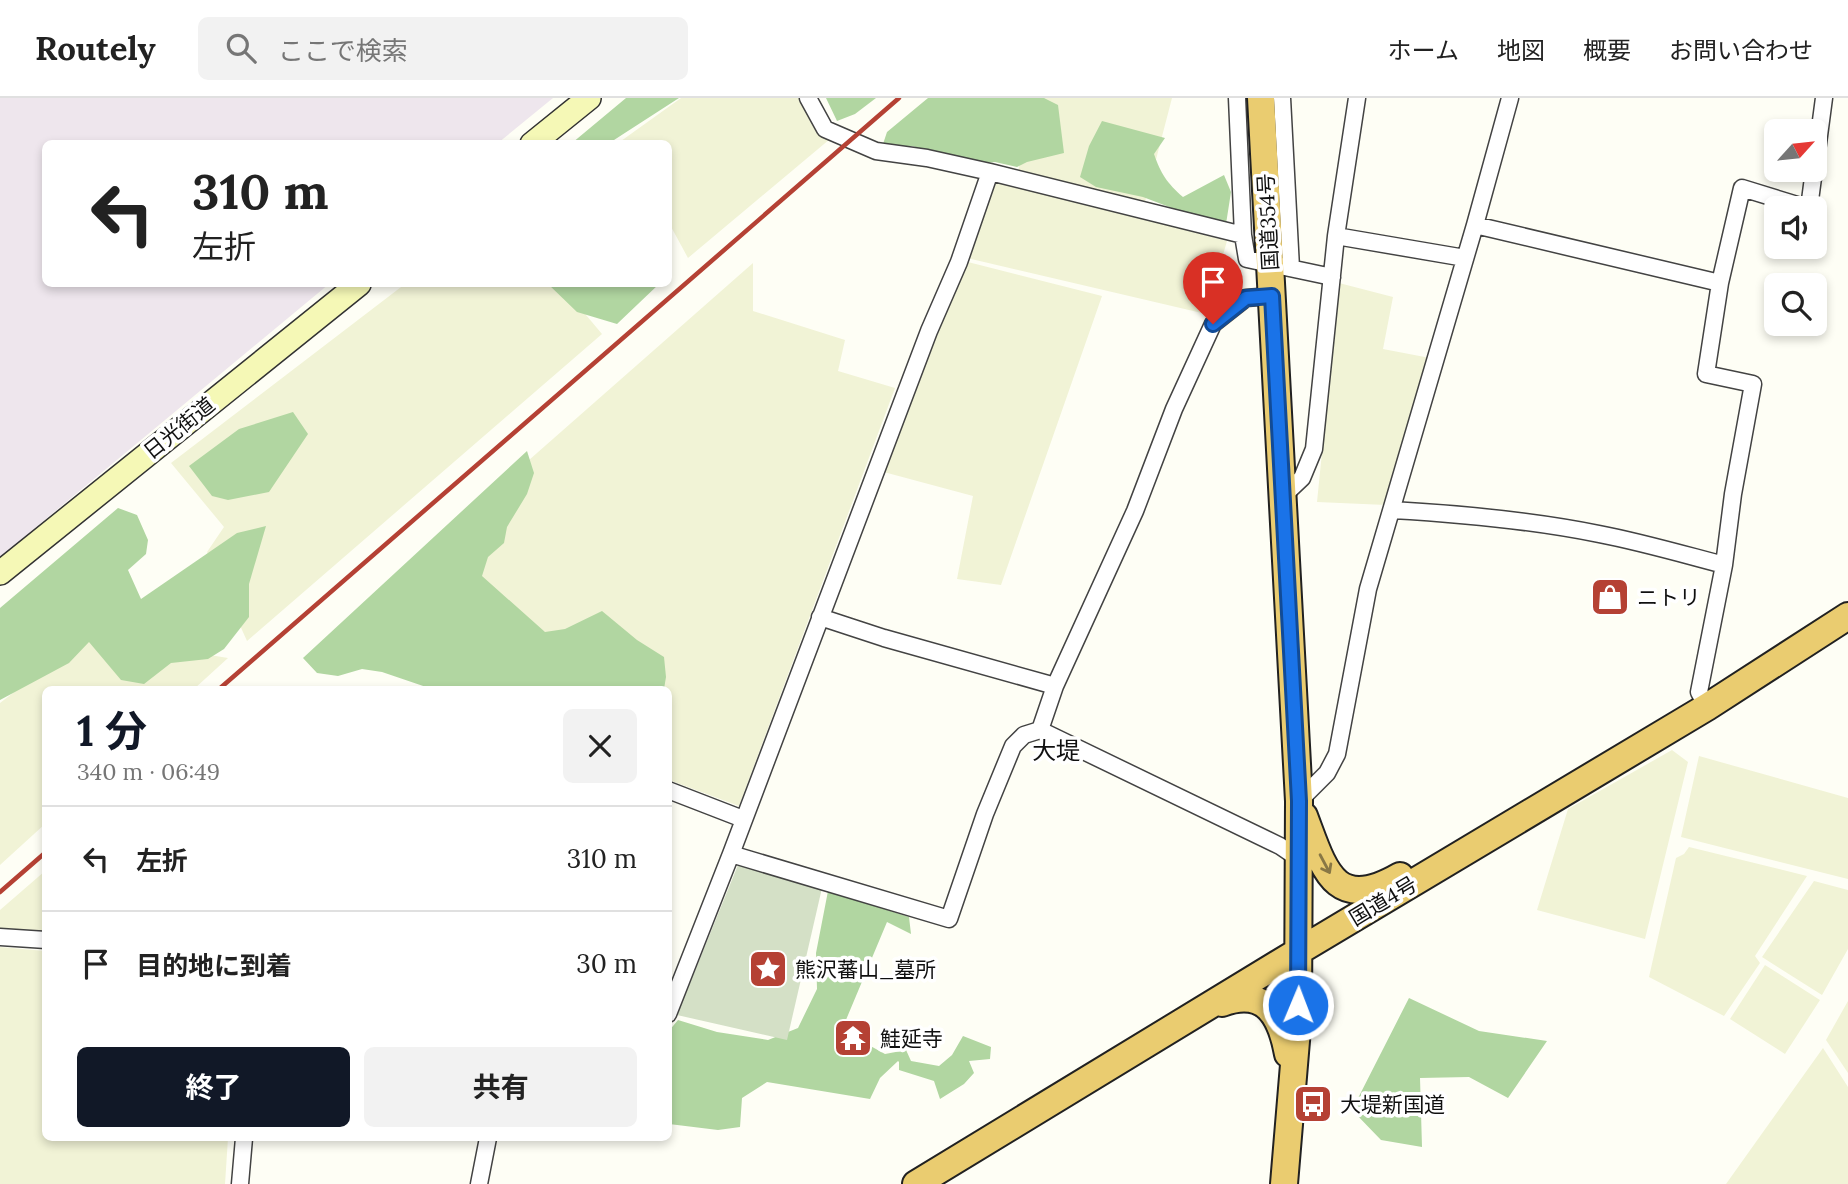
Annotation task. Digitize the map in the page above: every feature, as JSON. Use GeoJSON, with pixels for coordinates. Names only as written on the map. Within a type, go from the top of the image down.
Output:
{"type":"FeatureCollection","features":[{"type":"Feature","properties":{"kind":"highway","name":"国道354号"},"geometry":{"type":"LineString","coordinates":[[1261,98],[1280,266],[1272,296],[1299,801],[1298,1017],[1284,1184]]}},
{"type":"Feature","properties":{"kind":"highway","name":"国道4号"},"geometry":{"type":"LineString","coordinates":[[916,1184],[1707,707],[1848,616]]}},
{"type":"Feature","properties":{"kind":"highway"},"geometry":{"type":"LineString","coordinates":[[1299,801],[1325,866],[1338,884],[1348,889],[1372,889],[1431,858],[1465,853]]}},
{"type":"Feature","properties":{"kind":"highway"},"geometry":{"type":"LineString","coordinates":[[1200,1011],[1242,998],[1254,999],[1264,1004],[1273,1011],[1280,1024],[1293,1079]]}},
{"type":"Feature","properties":{"kind":"main road"},"geometry":{"type":"LineString","coordinates":[[537,140],[588,98]]}},
{"type":"Feature","properties":{"kind":"main road","name":"日光街道"},"geometry":{"type":"LineString","coordinates":[[0,573],[355,287]]}},
{"type":"Feature","properties":{"kind":"street"},"geometry":{"type":"LineString","coordinates":[[808,98],[825,129],[876,151],[927,158],[990,172],[1243,235]]}},
{"type":"Feature","properties":{"kind":"street"},"geometry":{"type":"LineString","coordinates":[[1237,98],[1243,235],[1247,259],[1332,277]]}},
{"type":"Feature","properties":{"kind":"street"},"geometry":{"type":"LineString","coordinates":[[1280,266],[1282,98]]}},
{"type":"Feature","properties":{"kind":"street"},"geometry":{"type":"LineString","coordinates":[[1283,496],[1302,478],[1314,449],[1336,236],[1357,98]]}},
{"type":"Feature","properties":{"kind":"street"},"geometry":{"type":"LineString","coordinates":[[1299,801],[1327,773],[1336,754],[1368,589],[1510,98]]}},
{"type":"Feature","properties":{"kind":"street"},"geometry":{"type":"LineString","coordinates":[[1821,119],[1824,98]]}},
{"type":"Feature","properties":{"kind":"street"},"geometry":{"type":"LineString","coordinates":[[672,1004],[929,331],[959,262],[990,172]]}},
{"type":"Feature","properties":{"kind":"street"},"geometry":{"type":"LineString","coordinates":[[1707,707],[1699,692],[1724,565],[1733,494],[1753,384],[1706,374],[1720,283],[1742,188],[1768,196]]}},
{"type":"Feature","properties":{"kind":"street"},"geometry":{"type":"LineString","coordinates":[[1475,225],[1720,283]]}},
{"type":"Feature","properties":{"kind":"street"},"geometry":{"type":"LineString","coordinates":[[1336,236],[1465,258]]}},
{"type":"Feature","properties":{"kind":"street"},"geometry":{"type":"LineString","coordinates":[[1040,730],[1055,686],[1135,511],[1174,409],[1213,324],[1246,298],[1272,296]]}},
{"type":"Feature","properties":{"kind":"street"},"geometry":{"type":"LineString","coordinates":[[1392,510],[1536,523],[1601,534],[1724,565]]}},
{"type":"Feature","properties":{"kind":"street"},"geometry":{"type":"LineString","coordinates":[[820,617],[884,638],[1055,686]]}},
{"type":"Feature","properties":{"kind":"street"},"geometry":{"type":"LineString","coordinates":[[731,854],[949,919],[985,814],[1013,746],[1024,735],[1040,730],[1280,846],[1299,859]]}},
{"type":"Feature","properties":{"kind":"street"},"geometry":{"type":"LineString","coordinates":[[672,791],[743,818]]}},
{"type":"Feature","properties":{"kind":"street"},"geometry":{"type":"LineString","coordinates":[[0,937],[42,940]]}},
{"type":"Feature","properties":{"kind":"street"},"geometry":{"type":"LineString","coordinates":[[240,1184],[244,1141]]}},
{"type":"Feature","properties":{"kind":"street"},"geometry":{"type":"LineString","coordinates":[[480,1184],[487,1141]]}},
{"type":"Feature","properties":{"kind":"shaded area"},"geometry":{"type":"Polygon","coordinates":[[[0,98],[553,98],[502,140],[42,140],[42,287],[325,287],[0,557],[0,98]]]}},
{"type":"Feature","properties":{"kind":"green space"},"geometry":{"type":"Polygon","coordinates":[[[626,98],[679,98],[614,140],[576,140],[626,98]]]}},
{"type":"Feature","properties":{"kind":"green space"},"geometry":{"type":"Polygon","coordinates":[[[681,98],[812,98],[830,139],[688,258],[672,229],[672,140],[622,140],[681,98]]]}},
{"type":"Feature","properties":{"kind":"green space"},"geometry":{"type":"Polygon","coordinates":[[[826,98],[876,98],[855,114],[837,121],[826,98]]]}},
{"type":"Feature","properties":{"kind":"green space"},"geometry":{"type":"Polygon","coordinates":[[[928,98],[1044,98],[1058,105],[1064,153],[1017,167],[995,162],[978,164],[912,146],[882,147],[887,132],[928,98]]]}},
{"type":"Feature","properties":{"kind":"green space"},"geometry":{"type":"Polygon","coordinates":[[[1033,98],[1172,98],[1145,202],[1018,172],[1033,98]]]}},
{"type":"Feature","properties":{"kind":"green space"},"geometry":{"type":"Polygon","coordinates":[[[1102,121],[1165,138],[1154,154],[1165,178],[1183,197],[1224,175],[1231,192],[1226,224],[1193,216],[1143,197],[1096,187],[1080,177],[1089,146],[1102,121]]]}},
{"type":"Feature","properties":{"kind":"green space"},"geometry":{"type":"Polygon","coordinates":[[[994,179],[1227,241],[1206,314],[967,258],[994,179]]]}},
{"type":"Feature","properties":{"kind":"green space"},"geometry":{"type":"Polygon","coordinates":[[[964,261],[1102,296],[1001,585],[957,579],[973,496],[880,471],[964,261]]]}},
{"type":"Feature","properties":{"kind":"green space"},"geometry":{"type":"Polygon","coordinates":[[[753,263],[753,311],[845,340],[838,371],[895,388],[739,806],[672,781],[672,686],[631,686],[397,576],[753,263]]]}},
{"type":"Feature","properties":{"kind":"green space"},"geometry":{"type":"Polygon","coordinates":[[[1339,283],[1393,297],[1383,349],[1430,358],[1386,505],[1317,502],[1339,283]]]}},
{"type":"Feature","properties":{"kind":"green space"},"geometry":{"type":"Polygon","coordinates":[[[401,287],[563,287],[602,334],[247,641],[207,552],[224,527],[171,463],[401,287]]]}},
{"type":"Feature","properties":{"kind":"green space"},"geometry":{"type":"Polygon","coordinates":[[[551,287],[656,287],[617,324],[577,312],[551,287]]]}},
{"type":"Feature","properties":{"kind":"green space"},"geometry":{"type":"Polygon","coordinates":[[[293,412],[308,434],[269,492],[228,500],[212,496],[189,466],[239,429],[293,412]]]}},
{"type":"Feature","properties":{"kind":"green space"},"geometry":{"type":"Polygon","coordinates":[[[527,451],[534,473],[527,494],[507,527],[504,543],[488,557],[482,576],[545,632],[565,629],[602,611],[637,640],[664,657],[666,677],[664,686],[423,686],[382,672],[362,669],[338,676],[317,673],[303,658],[527,451]]]}},
{"type":"Feature","properties":{"kind":"green space"},"geometry":{"type":"Polygon","coordinates":[[[118,508],[137,515],[148,540],[146,554],[128,570],[141,599],[237,533],[266,526],[249,584],[249,617],[224,649],[208,659],[171,663],[144,684],[121,680],[89,642],[69,663],[0,700],[0,608],[118,508]]]}},
{"type":"Feature","properties":{"kind":"green space"},"geometry":{"type":"Polygon","coordinates":[[[88,635],[228,658],[197,686],[42,686],[42,827],[0,865],[0,703],[88,635]]]}},
{"type":"Feature","properties":{"kind":"green space"},"geometry":{"type":"Polygon","coordinates":[[[1672,750],[1688,762],[1645,939],[1537,910],[1568,809],[1672,750]]]}},
{"type":"Feature","properties":{"kind":"green space"},"geometry":{"type":"Polygon","coordinates":[[[1699,756],[1848,798],[1848,879],[1681,837],[1699,756]]]}},
{"type":"Feature","properties":{"kind":"green space"},"geometry":{"type":"Polygon","coordinates":[[[1689,847],[1807,876],[1755,956],[1760,963],[1724,1016],[1649,977],[1676,858],[1684,854],[1689,847]]]}},
{"type":"Feature","properties":{"kind":"green space"},"geometry":{"type":"Polygon","coordinates":[[[738,865],[822,888],[787,1040],[677,1015],[738,865]]]}},
{"type":"Feature","properties":{"kind":"green space"},"geometry":{"type":"Polygon","coordinates":[[[42,874],[42,931],[0,928],[0,910],[42,874]]]}},
{"type":"Feature","properties":{"kind":"green space"},"geometry":{"type":"Polygon","coordinates":[[[1814,881],[1848,890],[1848,949],[1822,995],[1762,957],[1814,881]]]}},
{"type":"Feature","properties":{"kind":"green space"},"geometry":{"type":"Polygon","coordinates":[[[828,891],[909,917],[911,934],[887,922],[843,1027],[849,1038],[885,1054],[901,1051],[902,1041],[911,1061],[939,1066],[952,1055],[963,1036],[991,1047],[990,1059],[969,1061],[974,1073],[964,1084],[940,1099],[934,1081],[899,1070],[898,1061],[880,1078],[870,1099],[767,1082],[742,1098],[740,1127],[718,1130],[672,1124],[672,1027],[678,1020],[717,1032],[768,1040],[798,1028],[817,989],[816,953],[828,891]]]}},
{"type":"Feature","properties":{"kind":"green space"},"geometry":{"type":"Polygon","coordinates":[[[0,947],[42,951],[42,1141],[228,1141],[225,1184],[0,1184],[0,947]]]}},
{"type":"Feature","properties":{"kind":"green space"},"geometry":{"type":"Polygon","coordinates":[[[1765,965],[1820,1000],[1785,1054],[1730,1019],[1765,965]]]}},
{"type":"Feature","properties":{"kind":"green space"},"geometry":{"type":"Polygon","coordinates":[[[1409,998],[1479,1031],[1547,1041],[1508,1098],[1469,1077],[1420,1078],[1422,1147],[1381,1140],[1352,1110],[1409,998]]]}},
{"type":"Feature","properties":{"kind":"green space"},"geometry":{"type":"Polygon","coordinates":[[[1848,1001],[1848,1073],[1826,1040],[1848,1001]]]}},
{"type":"Feature","properties":{"kind":"green space"},"geometry":{"type":"Polygon","coordinates":[[[1823,1048],[1848,1087],[1848,1184],[1726,1184],[1823,1048]]]}},
{"type":"Feature","properties":{"kind":"railway"},"geometry":{"type":"LineString","coordinates":[[223,686],[899,98]]}},
{"type":"Feature","properties":{"kind":"railway"},"geometry":{"type":"LineString","coordinates":[[0,892],[42,855]]}},
{"type":"Feature","properties":{"kind":"place","name":"ニトリ"},"geometry":{"type":"Point","coordinates":[1610,597]}},
{"type":"Feature","properties":{"kind":"place","name":"熊沢蕃山_墓所"},"geometry":{"type":"Point","coordinates":[768,969]}},
{"type":"Feature","properties":{"kind":"place","name":"鮭延寺"},"geometry":{"type":"Point","coordinates":[853,1038]}},
{"type":"Feature","properties":{"kind":"place","name":"大堤新国道"},"geometry":{"type":"Point","coordinates":[1313,1104]}},
{"type":"Feature","properties":{"kind":"district","name":"大堤"},"geometry":{"type":"Point","coordinates":[1056,750]}},
{"type":"Feature","properties":{"kind":"route"},"geometry":{"type":"LineString","coordinates":[[1213,324],[1246,298],[1272,296],[1299,801],[1298,1005]]}}]}
